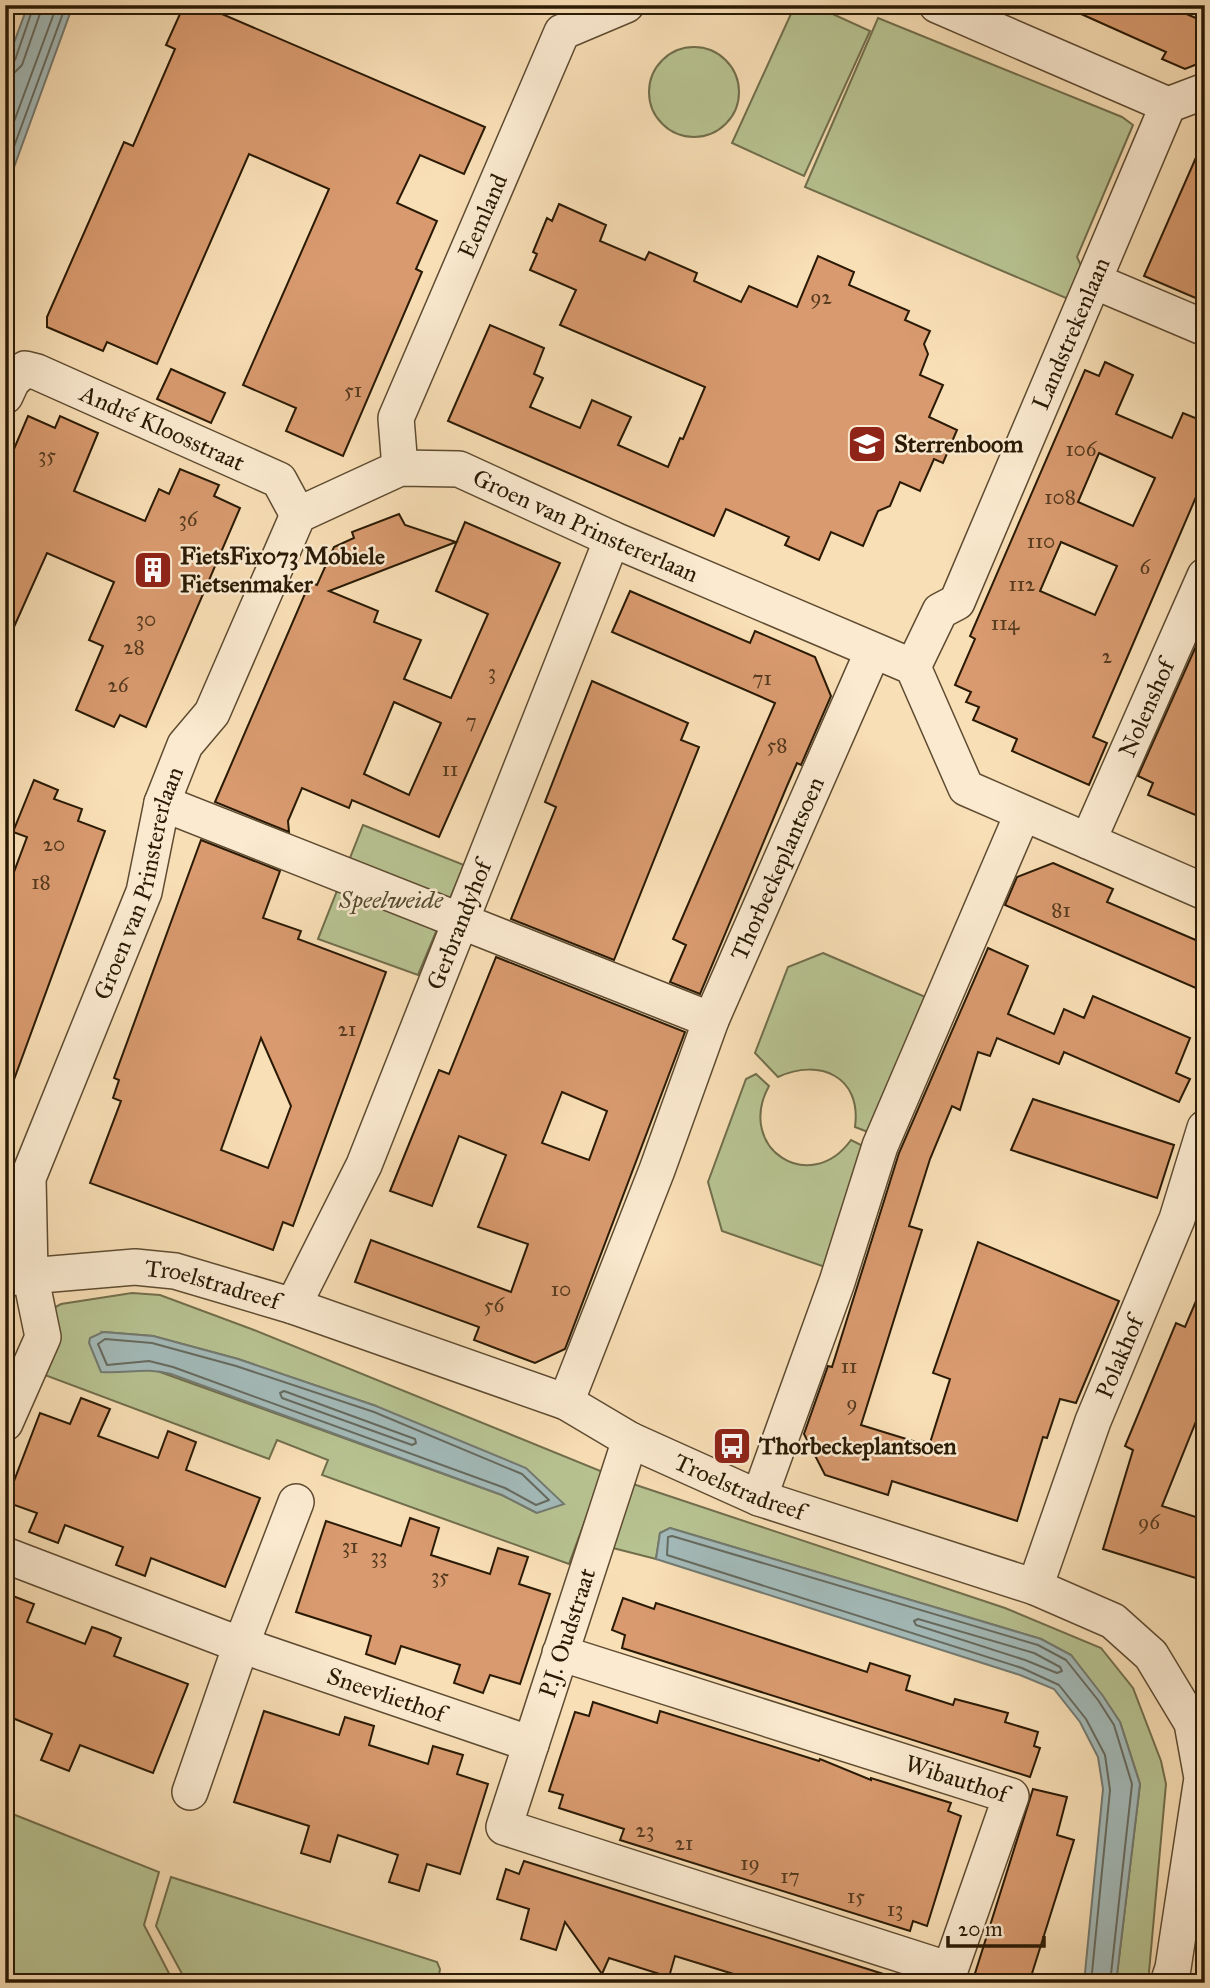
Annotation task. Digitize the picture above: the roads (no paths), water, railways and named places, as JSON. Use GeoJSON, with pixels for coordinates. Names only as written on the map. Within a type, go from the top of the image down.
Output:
{"type":"FeatureCollection","features":[{"type":"Feature","properties":{"kind":"street","name":"Eemland"},"geometry":{"type":"LineString","coordinates":[[400,468],[396,418],[562,32],[626,5]]}},
{"type":"Feature","properties":{"kind":"street"},"geometry":{"type":"LineString","coordinates":[[937,5],[1168,105],[1205,91]]}},
{"type":"Feature","properties":{"kind":"street","name":"Landstrekenlaan"},"geometry":{"type":"LineString","coordinates":[[914,667],[940,611],[957,602],[1168,105]]}},
{"type":"Feature","properties":{"kind":"street"},"geometry":{"type":"LineString","coordinates":[[1094,281],[1205,328]]}},
{"type":"Feature","properties":{"kind":"street","name":"André Kloosstraat"},"geometry":{"type":"LineString","coordinates":[[8,389],[25,369],[37,372],[279,480],[298,515]]}},
{"type":"Feature","properties":{"kind":"street","name":"Groen van Prinstererlaan"},"geometry":{"type":"LineString","coordinates":[[5,1423],[43,1338],[18,1276],[28,1178],[144,892],[162,803],[185,745],[212,713],[298,515],[400,468],[459,469],[612,539],[914,667]]}},
{"type":"Feature","properties":{"kind":"street","name":"Gerbrandyhof"},"geometry":{"type":"LineString","coordinates":[[293,1306],[364,1165],[612,539]]}},
{"type":"Feature","properties":{"kind":"street","name":"Nolenshof"},"geometry":{"type":"LineString","coordinates":[[1088,841],[1205,576]]}},
{"type":"Feature","properties":{"kind":"street","name":"Thorbeckeplantsoen"},"geometry":{"type":"LineString","coordinates":[[566,1402],[657,1170],[711,1020],[873,651]]}},
{"type":"Feature","properties":{"kind":"street"},"geometry":{"type":"LineString","coordinates":[[914,667],[965,788],[1022,815],[1205,892]]}},
{"type":"Feature","properties":{"kind":"street"},"geometry":{"type":"LineString","coordinates":[[162,803],[711,1020]]}},
{"type":"Feature","properties":{"kind":"street"},"geometry":{"type":"LineString","coordinates":[[759,1498],[837,1282],[880,1146],[1022,815]]}},
{"type":"Feature","properties":{"kind":"street","name":"Polakhof"},"geometry":{"type":"LineString","coordinates":[[1035,1587],[1093,1421],[1177,1219],[1205,1128]]}},
{"type":"Feature","properties":{"kind":"street","name":"Troelstradreef"},"geometry":{"type":"LineString","coordinates":[[18,1276],[135,1267],[175,1271],[293,1306],[566,1402],[630,1440],[759,1498],[1035,1587],[1113,1620],[1151,1655],[1192,1723],[1203,1778],[1172,1978]]}},
{"type":"Feature","properties":{"kind":"street","name":"P.J. Oudstraat"},"geometry":{"type":"LineString","coordinates":[[504,1827],[630,1440]]}},
{"type":"Feature","properties":{"kind":"street"},"geometry":{"type":"LineString","coordinates":[[190,1792],[241,1645],[296,1502]]}},
{"type":"Feature","properties":{"kind":"street","name":"Sneevliethof"},"geometry":{"type":"LineString","coordinates":[[5,1555],[241,1645],[531,1744]]}},
{"type":"Feature","properties":{"kind":"street","name":"Wibauthof"},"geometry":{"type":"LineString","coordinates":[[504,1827],[950,1970],[1011,1796],[560,1653]]}},
{"type":"Feature","properties":{"kind":"water"},"geometry":{"type":"Polygon","coordinates":[[[28,5],[73,5],[5,192],[5,67],[28,5]]]}},
{"type":"Feature","properties":{"kind":"water"},"geometry":{"type":"Polygon","coordinates":[[[103,1332],[153,1336],[238,1359],[376,1406],[526,1468],[564,1504],[537,1513],[502,1495],[171,1374],[153,1371],[101,1372],[89,1343],[90,1338],[103,1332]]]}},
{"type":"Feature","properties":{"kind":"water"},"geometry":{"type":"Polygon","coordinates":[[[670,1528],[1041,1639],[1071,1655],[1120,1722],[1140,1784],[1116,1983],[1084,1983],[1103,1789],[1098,1757],[1080,1722],[1054,1689],[1020,1675],[656,1559],[660,1533],[670,1528]]]}},
{"type":"Feature","properties":{"kind":"place","name":"Sterrenboom"},"geometry":{"type":"Point","coordinates":[867,444]}},
{"type":"Feature","properties":{"kind":"place","name":"FietsFix073 Mobiele Fietsenmaker"},"geometry":{"type":"Point","coordinates":[153,570]}},
{"type":"Feature","properties":{"kind":"place","name":"Thorbeckeplantsoen"},"geometry":{"type":"Point","coordinates":[732,1446]}},
{"type":"Feature","properties":{"kind":"park label","name":"Speelweide"},"geometry":{"type":"Point","coordinates":[391,900]}}]}
